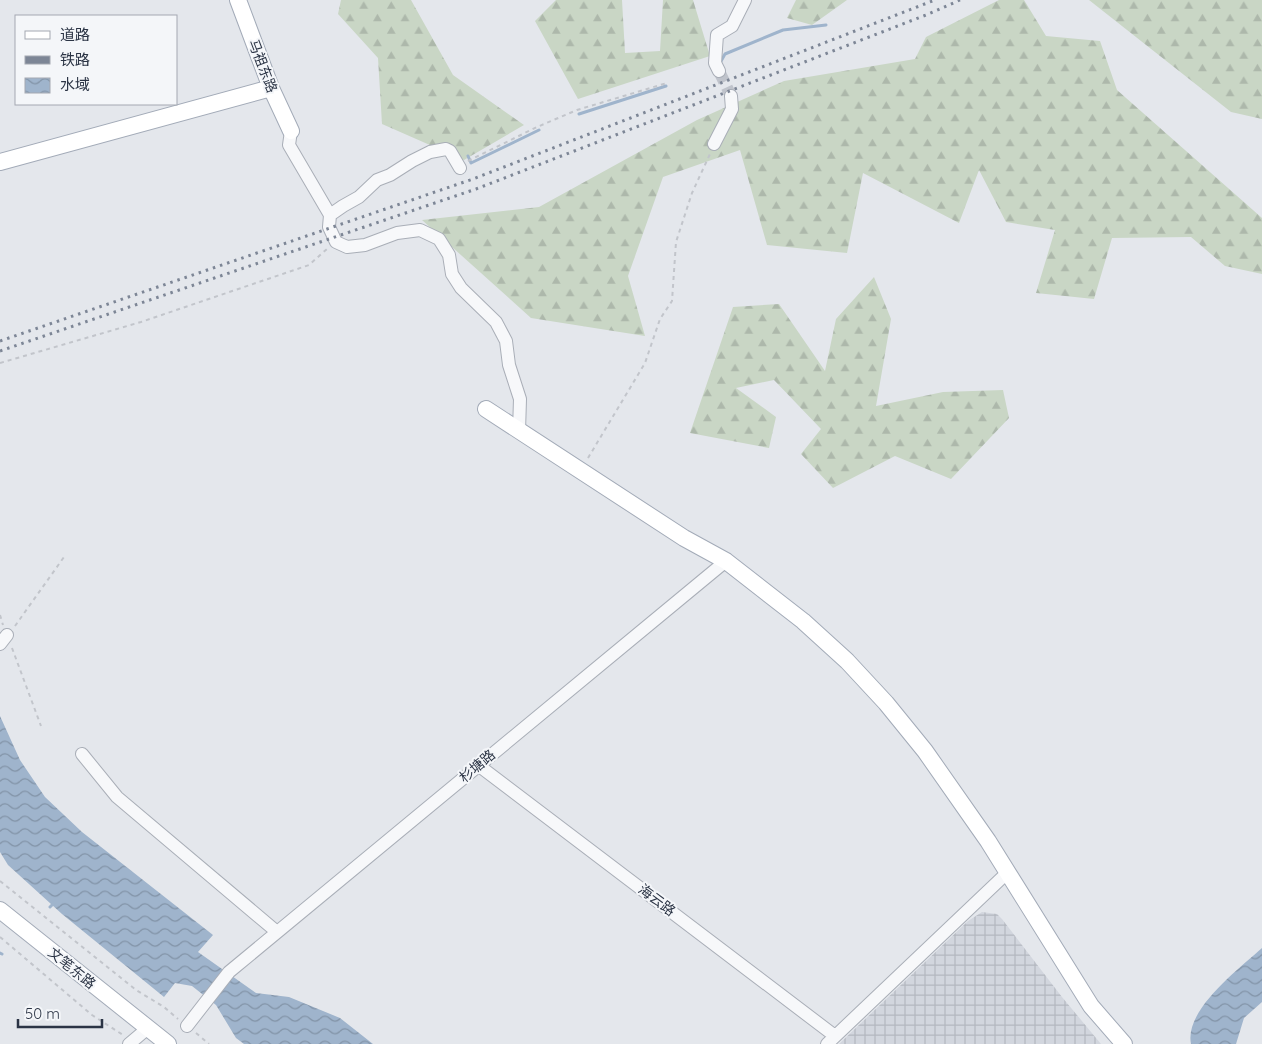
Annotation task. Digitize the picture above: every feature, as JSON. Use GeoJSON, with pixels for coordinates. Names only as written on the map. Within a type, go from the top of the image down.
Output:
{"type":"FeatureCollection","features":[{"type":"Feature","properties":{"kind":"main road","name":"马祖东路"},"geometry":{"type":"LineString","coordinates":[[238,0],[271,88],[292,131]]}},
{"type":"Feature","properties":{"kind":"main road"},"geometry":{"type":"LineString","coordinates":[[0,162],[271,88]]}},
{"type":"Feature","properties":{"kind":"main road"},"geometry":{"type":"LineString","coordinates":[[486,410],[684,538],[726,561],[803,621],[847,661],[886,703],[931,759],[1008,872],[1092,1006],[1124,1044]]}},
{"type":"Feature","properties":{"kind":"main road","name":"文笔东路"},"geometry":{"type":"LineString","coordinates":[[0,910],[168,1044]]}},
{"type":"Feature","properties":{"kind":"street"},"geometry":{"type":"LineString","coordinates":[[719,71],[715,63],[717,35],[732,26],[745,0]]}},
{"type":"Feature","properties":{"kind":"street"},"geometry":{"type":"LineString","coordinates":[[714,144],[732,109],[730,96]]}},
{"type":"Feature","properties":{"kind":"street"},"geometry":{"type":"LineString","coordinates":[[292,131],[290,145],[330,216],[330,227],[336,242],[347,247],[365,245],[397,233],[420,230],[439,239],[449,255],[452,274],[461,288],[496,322],[506,341],[509,365],[520,399],[519,431]]}},
{"type":"Feature","properties":{"kind":"street"},"geometry":{"type":"LineString","coordinates":[[330,216],[343,206],[359,198],[377,180],[390,175],[430,152],[446,149],[463,165]]}},
{"type":"Feature","properties":{"kind":"street","name":"杉塘路"},"geometry":{"type":"LineString","coordinates":[[187,1026],[229,972],[726,561]]}},
{"type":"Feature","properties":{"kind":"street"},"geometry":{"type":"LineString","coordinates":[[82,754],[117,797],[277,932]]}},
{"type":"Feature","properties":{"kind":"street","name":"海云路"},"geometry":{"type":"LineString","coordinates":[[478,765],[831,1040]]}},
{"type":"Feature","properties":{"kind":"street"},"geometry":{"type":"LineString","coordinates":[[831,1040],[1008,872]]}},
{"type":"Feature","properties":{"kind":"street"},"geometry":{"type":"LineString","coordinates":[[130,1043],[148,1028]]}},
{"type":"Feature","properties":{"kind":"path"},"geometry":{"type":"LineString","coordinates":[[463,165],[537,127],[577,110],[667,83]]}},
{"type":"Feature","properties":{"kind":"path"},"geometry":{"type":"LineString","coordinates":[[580,471],[645,364],[660,318],[672,301],[676,242],[692,193],[714,144]]}},
{"type":"Feature","properties":{"kind":"path"},"geometry":{"type":"LineString","coordinates":[[0,363],[141,322],[309,265],[336,242]]}},
{"type":"Feature","properties":{"kind":"path"},"geometry":{"type":"LineString","coordinates":[[4,640],[23,618],[64,558]]}},
{"type":"Feature","properties":{"kind":"path"},"geometry":{"type":"LineString","coordinates":[[0,615],[4,640],[41,726]]}},
{"type":"Feature","properties":{"kind":"path"},"geometry":{"type":"LineString","coordinates":[[0,881],[136,990],[164,1007],[210,1044]]}},
{"type":"Feature","properties":{"kind":"path"},"geometry":{"type":"LineString","coordinates":[[0,937],[92,1015],[130,1043]]}},
{"type":"Feature","properties":{"kind":"shaded area"},"geometry":{"type":"Polygon","coordinates":[[[982,912],[997,914],[1002,919],[1101,1044],[839,1044],[968,921],[982,912]]]}},
{"type":"Feature","properties":{"kind":"green space"},"geometry":{"type":"Polygon","coordinates":[[[341,0],[411,0],[453,75],[524,125],[464,160],[382,124],[378,58],[338,14],[341,0]]]}},
{"type":"Feature","properties":{"kind":"green space"},"geometry":{"type":"Polygon","coordinates":[[[556,0],[622,0],[625,53],[660,51],[663,0],[693,0],[710,56],[578,99],[535,21],[556,0]]]}},
{"type":"Feature","properties":{"kind":"green space"},"geometry":{"type":"Polygon","coordinates":[[[796,0],[847,0],[812,25],[787,18],[796,0]]]}},
{"type":"Feature","properties":{"kind":"green space"},"geometry":{"type":"Polygon","coordinates":[[[999,0],[1024,0],[1046,36],[1100,41],[1117,90],[1262,218],[1262,274],[1225,266],[1191,237],[1112,238],[1094,299],[1036,293],[1055,230],[1006,222],[979,170],[959,223],[863,173],[847,253],[767,245],[740,150],[663,177],[628,276],[645,336],[531,318],[422,220],[539,207],[697,120],[784,81],[915,59],[926,37],[999,0]]]}},
{"type":"Feature","properties":{"kind":"green space"},"geometry":{"type":"Polygon","coordinates":[[[1089,0],[1262,0],[1262,119],[1231,112],[1089,0]]]}},
{"type":"Feature","properties":{"kind":"green space"},"geometry":{"type":"Polygon","coordinates":[[[874,277],[891,319],[876,406],[943,392],[1003,390],[1009,418],[951,479],[895,456],[833,488],[801,454],[821,429],[774,380],[736,388],[776,417],[769,448],[690,433],[733,307],[779,304],[825,371],[836,319],[874,277]]]}},
{"type":"Feature","properties":{"kind":"water"},"geometry":{"type":"Polygon","coordinates":[[[0,716],[20,760],[45,797],[82,832],[213,935],[198,952],[256,993],[289,997],[340,1018],[373,1044],[244,1044],[236,1038],[216,1005],[192,986],[175,983],[164,997],[62,914],[8,865],[0,852],[0,716]]]}},
{"type":"Feature","properties":{"kind":"water"},"geometry":{"type":"Polygon","coordinates":[[[1262,948],[1262,1002],[1244,1018],[1236,1044],[1191,1044],[1191,1031],[1204,1004],[1215,991],[1262,948]]]}},
{"type":"Feature","properties":{"kind":"waterway"},"geometry":{"type":"LineString","coordinates":[[720,63],[725,54],[783,30],[826,25]]}},
{"type":"Feature","properties":{"kind":"waterway"},"geometry":{"type":"LineString","coordinates":[[579,114],[666,86]]}},
{"type":"Feature","properties":{"kind":"waterway"},"geometry":{"type":"LineString","coordinates":[[468,156],[471,163],[539,130]]}},
{"type":"Feature","properties":{"kind":"waterway"},"geometry":{"type":"LineString","coordinates":[[50,907],[55,902]]}},
{"type":"Feature","properties":{"kind":"tunnel"},"geometry":{"type":"LineString","coordinates":[[719,71],[731,96]]}},
{"type":"Feature","properties":{"kind":"railway"},"geometry":{"type":"LineString","coordinates":[[0,341],[473,179],[935,0]]}},
{"type":"Feature","properties":{"kind":"railway"},"geometry":{"type":"LineString","coordinates":[[0,351],[476,189],[926,15],[960,0]]}}]}
